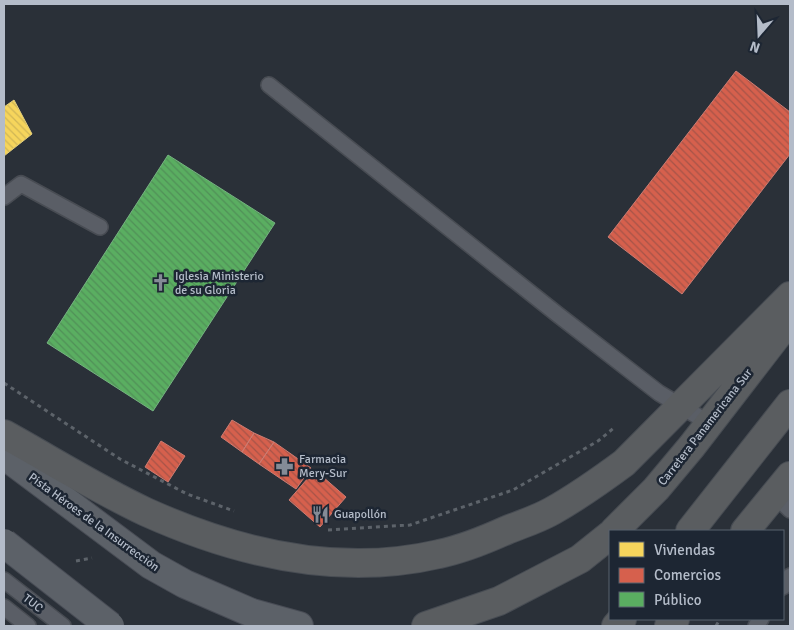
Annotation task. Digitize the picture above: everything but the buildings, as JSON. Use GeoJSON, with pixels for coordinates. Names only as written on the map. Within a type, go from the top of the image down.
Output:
{"type":"FeatureCollection","features":[{"type":"Feature","properties":{"kind":"highway"},"geometry":{"type":"LineString","coordinates":[[4,434],[137,507],[194,531],[239,547],[314,561],[357,564],[398,561],[439,554],[474,544],[550,512],[624,463],[790,296]]}},
{"type":"Feature","properties":{"kind":"highway","name":"Carretera Panamericana Sur"},"geometry":{"type":"LineString","coordinates":[[615,530],[656,489],[692,446],[790,318]]}},
{"type":"Feature","properties":{"kind":"highway"},"geometry":{"type":"LineString","coordinates":[[691,530],[790,404]]}},
{"type":"Feature","properties":{"kind":"highway"},"geometry":{"type":"LineString","coordinates":[[747,530],[785,494]]}},
{"type":"Feature","properties":{"kind":"highway"},"geometry":{"type":"LineString","coordinates":[[426,626],[507,597],[580,559],[609,536]]}},
{"type":"Feature","properties":{"kind":"main road","name":"Pista Héroes de la Insurrección"},"geometry":{"type":"LineString","coordinates":[[4,455],[151,564],[185,584],[252,613],[299,626]]}},
{"type":"Feature","properties":{"kind":"main road"},"geometry":{"type":"LineString","coordinates":[[4,543],[110,626]]}},
{"type":"Feature","properties":{"kind":"lane"},"geometry":{"type":"LineString","coordinates":[[269,85],[659,393],[682,405],[709,423]]}},
{"type":"Feature","properties":{"kind":"lane"},"geometry":{"type":"LineString","coordinates":[[4,197],[21,184],[100,227]]}},
{"type":"Feature","properties":{"kind":"lane","name":"TUC"},"geometry":{"type":"LineString","coordinates":[[4,580],[63,626]]}},
{"type":"Feature","properties":{"kind":"lane","name":"TUC"},"geometry":{"type":"LineString","coordinates":[[4,607],[28,626]]}},
{"type":"Feature","properties":{"kind":"path"},"geometry":{"type":"LineString","coordinates":[[4,383],[120,459],[187,494],[240,513]]}},
{"type":"Feature","properties":{"kind":"path"},"geometry":{"type":"LineString","coordinates":[[320,530],[410,525],[514,490],[598,441]]}},
{"type":"Feature","properties":{"kind":"place","name":"Iglesia Ministerio de su Gloria"},"geometry":{"type":"Point","coordinates":[161,283]}},
{"type":"Feature","properties":{"kind":"place","name":"Farmacia Mery-Sur"},"geometry":{"type":"Point","coordinates":[285,466]}},
{"type":"Feature","properties":{"kind":"place","name":"Guapollón"},"geometry":{"type":"Point","coordinates":[320,514]}}]}
